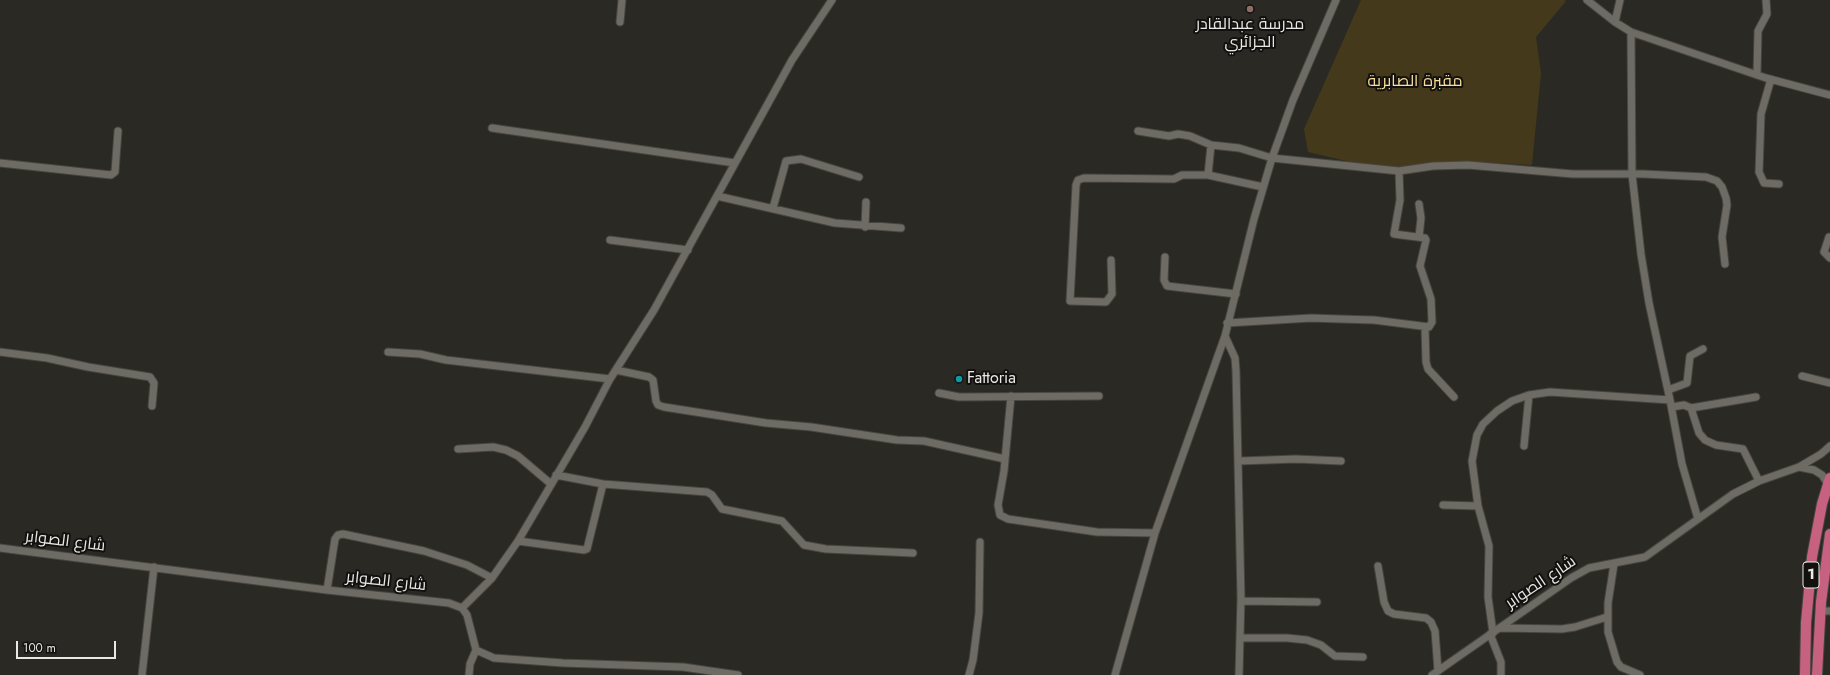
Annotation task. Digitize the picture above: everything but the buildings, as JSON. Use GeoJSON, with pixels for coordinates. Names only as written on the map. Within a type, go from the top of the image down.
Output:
{"type":"FeatureCollection","features":[{"type":"Feature","properties":{"kind":"highway","name":"1"},"geometry":{"type":"LineString","coordinates":[[1805,675],[1806,623],[1812,557],[1816,527],[1829,481]]}},
{"type":"Feature","properties":{"kind":"highway"},"geometry":{"type":"LineString","coordinates":[[1817,675],[1825,611],[1830,534]]}},
{"type":"Feature","properties":{"kind":"street"},"geometry":{"type":"LineString","coordinates":[[620,22],[622,0]]}},
{"type":"Feature","properties":{"kind":"street"},"geometry":{"type":"LineString","coordinates":[[469,675],[470,664],[476,650],[470,622],[462,608],[492,578],[518,541],[585,427],[610,379],[654,310],[792,60],[832,0]]}},
{"type":"Feature","properties":{"kind":"street"},"geometry":{"type":"LineString","coordinates":[[1115,675],[1155,533],[1225,336],[1227,323],[1272,158],[1293,100],[1336,0]]}},
{"type":"Feature","properties":{"kind":"street"},"geometry":{"type":"LineString","coordinates":[[1587,0],[1615,22],[1631,32],[1757,75],[1830,94]]}},
{"type":"Feature","properties":{"kind":"street"},"geometry":{"type":"LineString","coordinates":[[1615,22],[1620,0]]}},
{"type":"Feature","properties":{"kind":"street"},"geometry":{"type":"LineString","coordinates":[[1757,75],[1758,31],[1767,14],[1766,0]]}},
{"type":"Feature","properties":{"kind":"street"},"geometry":{"type":"LineString","coordinates":[[1631,32],[1632,174],[1635,206],[1649,303],[1671,403],[1682,464],[1698,519]]}},
{"type":"Feature","properties":{"kind":"street"},"geometry":{"type":"LineString","coordinates":[[1771,79],[1761,114],[1759,172],[1764,183],[1779,184]]}},
{"type":"Feature","properties":{"kind":"street"},"geometry":{"type":"LineString","coordinates":[[492,128],[735,163]]}},
{"type":"Feature","properties":{"kind":"street"},"geometry":{"type":"LineString","coordinates":[[0,163],[111,175],[115,172],[118,131]]}},
{"type":"Feature","properties":{"kind":"street"},"geometry":{"type":"LineString","coordinates":[[1138,131],[1169,136],[1178,134],[1190,136],[1211,145],[1239,148],[1272,158],[1399,171],[1433,166],[1462,165],[1560,174],[1632,174],[1706,177],[1717,181],[1722,187],[1726,198],[1722,236],[1725,264]]}},
{"type":"Feature","properties":{"kind":"street"},"geometry":{"type":"LineString","coordinates":[[1208,175],[1211,145]]}},
{"type":"Feature","properties":{"kind":"street"},"geometry":{"type":"LineString","coordinates":[[772,208],[786,161],[800,159],[859,177]]}},
{"type":"Feature","properties":{"kind":"street"},"geometry":{"type":"LineString","coordinates":[[1227,323],[1311,318],[1374,320],[1426,328],[1429,327],[1432,322],[1431,299],[1420,266],[1426,240],[1420,237],[1394,234],[1400,200],[1399,171]]}},
{"type":"Feature","properties":{"kind":"street"},"geometry":{"type":"LineString","coordinates":[[1111,260],[1112,294],[1106,302],[1070,301],[1076,185],[1078,180],[1084,178],[1174,179],[1182,175],[1208,175],[1263,187]]}},
{"type":"Feature","properties":{"kind":"street"},"geometry":{"type":"LineString","coordinates":[[718,196],[835,223],[865,227],[901,228]]}},
{"type":"Feature","properties":{"kind":"street"},"geometry":{"type":"LineString","coordinates":[[865,227],[866,202]]}},
{"type":"Feature","properties":{"kind":"street"},"geometry":{"type":"LineString","coordinates":[[1419,204],[1421,218],[1420,237]]}},
{"type":"Feature","properties":{"kind":"street"},"geometry":{"type":"LineString","coordinates":[[1829,237],[1824,252],[1830,258]]}},
{"type":"Feature","properties":{"kind":"street"},"geometry":{"type":"LineString","coordinates":[[610,240],[688,250]]}},
{"type":"Feature","properties":{"kind":"street"},"geometry":{"type":"LineString","coordinates":[[1165,257],[1164,280],[1167,286],[1236,294]]}},
{"type":"Feature","properties":{"kind":"street"},"geometry":{"type":"LineString","coordinates":[[1426,328],[1426,362],[1428,369],[1454,397]]}},
{"type":"Feature","properties":{"kind":"street"},"geometry":{"type":"LineString","coordinates":[[1225,336],[1235,358],[1239,461],[1241,601],[1239,675]]}},
{"type":"Feature","properties":{"kind":"street"},"geometry":{"type":"LineString","coordinates":[[1668,390],[1687,383],[1690,356],[1703,349]]}},
{"type":"Feature","properties":{"kind":"street"},"geometry":{"type":"LineString","coordinates":[[0,352],[52,359],[88,367],[150,377],[154,383],[152,406]]}},
{"type":"Feature","properties":{"kind":"street"},"geometry":{"type":"LineString","coordinates":[[388,352],[420,354],[446,360],[610,379]]}},
{"type":"Feature","properties":{"kind":"street"},"geometry":{"type":"LineString","coordinates":[[616,370],[649,377],[653,380],[658,405],[664,407],[759,422],[897,440],[924,441],[1005,459]]}},
{"type":"Feature","properties":{"kind":"street"},"geometry":{"type":"LineString","coordinates":[[1802,376],[1830,383]]}},
{"type":"Feature","properties":{"kind":"street"},"geometry":{"type":"LineString","coordinates":[[1501,675],[1501,662],[1491,633],[1488,597],[1489,546],[1478,506],[1472,461],[1476,435],[1483,424],[1497,411],[1512,401],[1528,395],[1566,392],[1684,404],[1691,408],[1756,397]]}},
{"type":"Feature","properties":{"kind":"street"},"geometry":{"type":"LineString","coordinates":[[939,393],[959,397],[1099,396]]}},
{"type":"Feature","properties":{"kind":"street"},"geometry":{"type":"LineString","coordinates":[[1524,446],[1528,395]]}},
{"type":"Feature","properties":{"kind":"street"},"geometry":{"type":"LineString","coordinates":[[1012,396],[998,505],[998,512],[1003,518],[1097,532],[1155,533]]}},
{"type":"Feature","properties":{"kind":"street"},"geometry":{"type":"LineString","coordinates":[[1691,408],[1699,433],[1705,440],[1716,445],[1743,449],[1759,481]]}},
{"type":"Feature","properties":{"kind":"street","name":"شارع الصوابر"},"geometry":{"type":"LineString","coordinates":[[1435,673],[1571,578],[1590,568],[1645,557],[1733,494],[1759,481],[1799,467],[1821,454],[1830,446]]}},
{"type":"Feature","properties":{"kind":"street"},"geometry":{"type":"LineString","coordinates":[[458,449],[493,447],[506,450],[518,456],[551,484]]}},
{"type":"Feature","properties":{"kind":"street"},"geometry":{"type":"LineString","coordinates":[[1239,461],[1296,459],[1341,461]]}},
{"type":"Feature","properties":{"kind":"street"},"geometry":{"type":"LineString","coordinates":[[1799,467],[1814,470],[1829,481]]}},
{"type":"Feature","properties":{"kind":"street"},"geometry":{"type":"LineString","coordinates":[[556,475],[603,484],[706,492],[712,495],[722,509],[782,521],[804,545],[826,549],[913,553]]}},
{"type":"Feature","properties":{"kind":"street"},"geometry":{"type":"LineString","coordinates":[[518,541],[584,550],[587,549],[603,484]]}},
{"type":"Feature","properties":{"kind":"street"},"geometry":{"type":"LineString","coordinates":[[1443,505],[1478,506]]}},
{"type":"Feature","properties":{"kind":"street"},"geometry":{"type":"LineString","coordinates":[[327,590],[335,539],[338,535],[343,534],[424,551],[467,564],[492,578]]}},
{"type":"Feature","properties":{"kind":"street"},"geometry":{"type":"LineString","coordinates":[[969,675],[973,660],[979,613],[980,542]]}},
{"type":"Feature","properties":{"kind":"street","name":"شارع الصوابر"},"geometry":{"type":"LineString","coordinates":[[0,548],[327,590],[449,603],[462,608]]}},
{"type":"Feature","properties":{"kind":"street"},"geometry":{"type":"LineString","coordinates":[[1614,564],[1607,616],[1608,632],[1617,662],[1621,667],[1636,674]]}},
{"type":"Feature","properties":{"kind":"street"},"geometry":{"type":"LineString","coordinates":[[1378,566],[1384,602],[1388,611],[1394,614],[1426,618],[1431,622],[1435,632],[1435,673]]}},
{"type":"Feature","properties":{"kind":"street"},"geometry":{"type":"LineString","coordinates":[[142,675],[154,567]]}},
{"type":"Feature","properties":{"kind":"street"},"geometry":{"type":"LineString","coordinates":[[1241,601],[1317,602]]}},
{"type":"Feature","properties":{"kind":"street"},"geometry":{"type":"LineString","coordinates":[[1500,628],[1562,629],[1581,626],[1607,616]]}},
{"type":"Feature","properties":{"kind":"street"},"geometry":{"type":"LineString","coordinates":[[1240,638],[1286,638],[1307,640],[1321,645],[1335,656],[1363,657]]}},
{"type":"Feature","properties":{"kind":"street"},"geometry":{"type":"LineString","coordinates":[[476,650],[489,657],[506,660],[738,675]]}},
{"type":"Feature","properties":{"kind":"green space","name":"مقبرة الصابرية"},"geometry":{"type":"Polygon","coordinates":[[[1361,0],[1566,1],[1536,37],[1541,73],[1532,165],[1478,162],[1431,162],[1389,171],[1308,152],[1304,129],[1361,0]]]}},
{"type":"Feature","properties":{"kind":"place","name":"مدرسة عبدالقادر الجزائري"},"geometry":{"type":"Point","coordinates":[1250,9]}},
{"type":"Feature","properties":{"kind":"place","name":"Fattoria"},"geometry":{"type":"Point","coordinates":[959,379]}}]}
